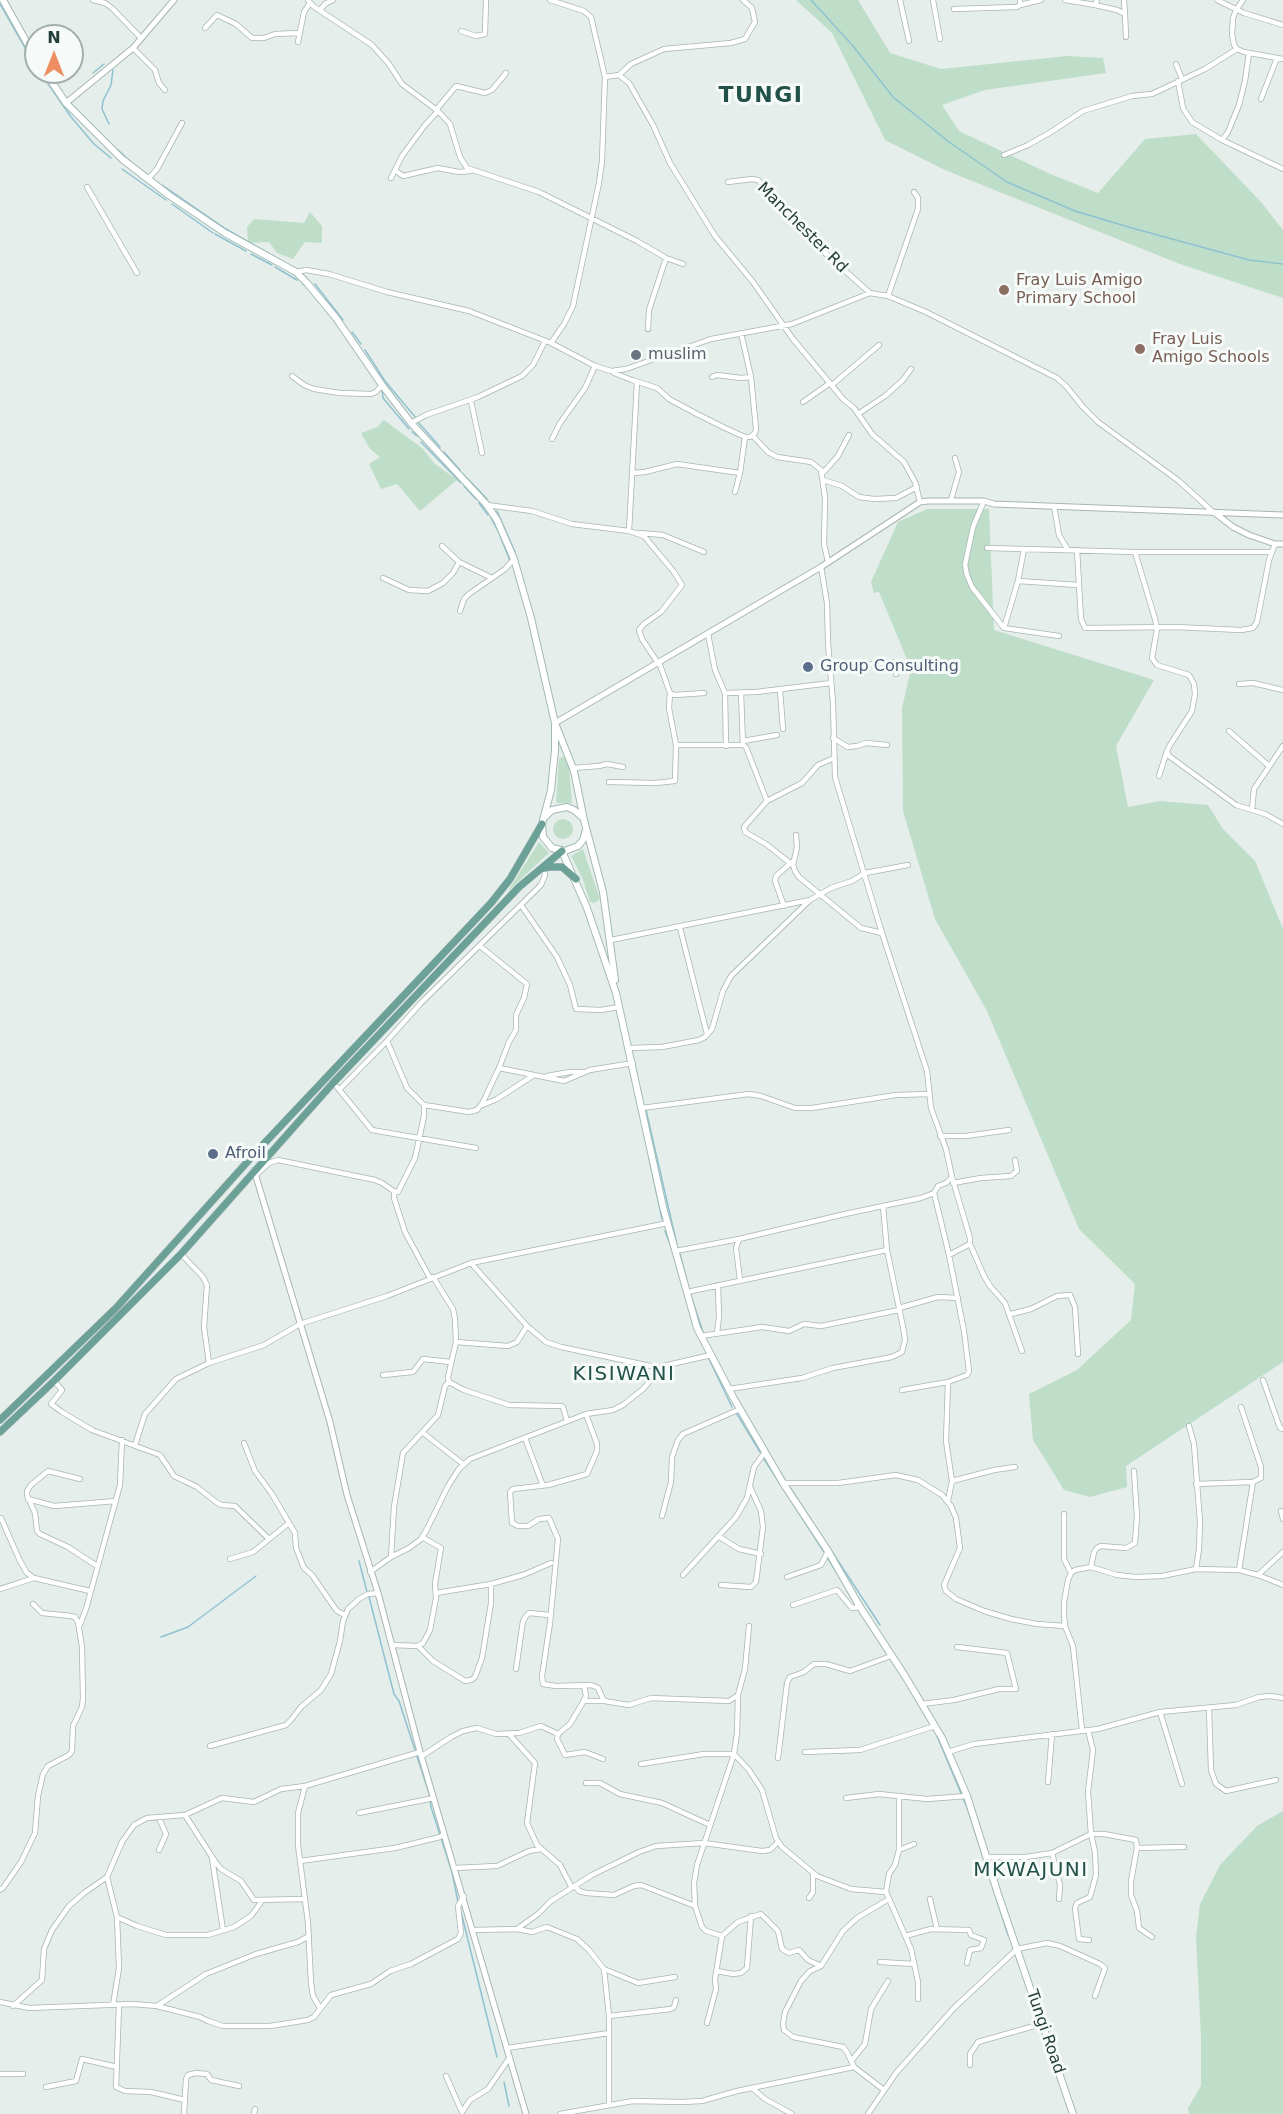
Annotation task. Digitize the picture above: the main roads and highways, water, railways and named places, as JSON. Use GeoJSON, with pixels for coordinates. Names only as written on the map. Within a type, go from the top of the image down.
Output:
{"type":"FeatureCollection","features":[{"type":"Feature","properties":{"kind":"main road"},"geometry":{"type":"LineString","coordinates":[[3,0],[24,38]]}},
{"type":"Feature","properties":{"kind":"main road"},"geometry":{"type":"LineString","coordinates":[[53,84],[66,103],[108,145],[148,179],[225,233],[296,272],[308,283],[336,318],[411,423],[487,505],[497,520],[514,559],[531,618],[555,723],[573,768],[603,892],[611,940],[616,993]]}},
{"type":"Feature","properties":{"kind":"main road"},"geometry":{"type":"LineString","coordinates":[[0,1420],[116,1308],[258,1150],[491,903],[510,879],[543,821],[552,810],[567,807],[574,810],[585,824],[583,840],[572,850],[562,851],[552,848],[543,837],[543,821],[551,790],[555,723]]}},
{"type":"Feature","properties":{"kind":"main road"},"geometry":{"type":"LineString","coordinates":[[0,1432],[181,1254],[333,1083],[532,875],[562,851]]}},
{"type":"Feature","properties":{"kind":"main road"},"geometry":{"type":"LineString","coordinates":[[562,851],[576,879],[616,993]]}},
{"type":"Feature","properties":{"kind":"main road"},"geometry":{"type":"LineString","coordinates":[[532,875],[544,868],[562,867],[576,879]]}},
{"type":"Feature","properties":{"kind":"main road","name":"Tungi Road"},"geometry":{"type":"LineString","coordinates":[[616,993],[668,1223],[701,1335],[783,1483],[828,1551],[860,1607],[922,1704],[948,1752],[967,1796],[1041,2024],[1073,2114]]}},
{"type":"Feature","properties":{"kind":"waterway"},"geometry":{"type":"LineString","coordinates":[[811,0],[853,46],[893,97],[949,142],[1007,182],[1075,211],[1132,228],[1249,260],[1283,264]]}},
{"type":"Feature","properties":{"kind":"waterway"},"geometry":{"type":"LineString","coordinates":[[0,4],[24,46]]}},
{"type":"Feature","properties":{"kind":"waterway"},"geometry":{"type":"LineString","coordinates":[[93,73],[104,64]]}},
{"type":"Feature","properties":{"kind":"waterway"},"geometry":{"type":"LineString","coordinates":[[109,124],[102,109],[103,101],[111,85],[113,70]]}},
{"type":"Feature","properties":{"kind":"waterway"},"geometry":{"type":"LineString","coordinates":[[48,84],[71,117],[94,144],[111,158]]}},
{"type":"Feature","properties":{"kind":"waterway"},"geometry":{"type":"LineString","coordinates":[[57,85],[62,91]]}},
{"type":"Feature","properties":{"kind":"waterway"},"geometry":{"type":"LineString","coordinates":[[118,150],[132,163]]}},
{"type":"Feature","properties":{"kind":"waterway"},"geometry":{"type":"LineString","coordinates":[[122,169],[166,200]]}},
{"type":"Feature","properties":{"kind":"waterway"},"geometry":{"type":"LineString","coordinates":[[162,185],[226,229],[294,268]]}},
{"type":"Feature","properties":{"kind":"waterway"},"geometry":{"type":"LineString","coordinates":[[172,204],[213,233]]}},
{"type":"Feature","properties":{"kind":"waterway"},"geometry":{"type":"LineString","coordinates":[[215,234],[246,251]]}},
{"type":"Feature","properties":{"kind":"waterway"},"geometry":{"type":"LineString","coordinates":[[251,254],[272,265]]}},
{"type":"Feature","properties":{"kind":"waterway"},"geometry":{"type":"LineString","coordinates":[[275,267],[297,280]]}},
{"type":"Feature","properties":{"kind":"waterway"},"geometry":{"type":"LineString","coordinates":[[303,284],[309,289]]}},
{"type":"Feature","properties":{"kind":"waterway"},"geometry":{"type":"LineString","coordinates":[[315,284],[343,320]]}},
{"type":"Feature","properties":{"kind":"waterway"},"geometry":{"type":"LineString","coordinates":[[352,332],[361,344]]}},
{"type":"Feature","properties":{"kind":"waterway"},"geometry":{"type":"LineString","coordinates":[[365,350],[385,381],[416,418]]}},
{"type":"Feature","properties":{"kind":"waterway"},"geometry":{"type":"LineString","coordinates":[[382,390],[383,398],[409,429]]}},
{"type":"Feature","properties":{"kind":"waterway"},"geometry":{"type":"LineString","coordinates":[[418,422],[440,447]]}},
{"type":"Feature","properties":{"kind":"waterway"},"geometry":{"type":"LineString","coordinates":[[412,432],[417,436]]}},
{"type":"Feature","properties":{"kind":"waterway"},"geometry":{"type":"LineString","coordinates":[[421,442],[460,482]]}},
{"type":"Feature","properties":{"kind":"waterway"},"geometry":{"type":"LineString","coordinates":[[444,452],[460,470]]}},
{"type":"Feature","properties":{"kind":"waterway"},"geometry":{"type":"LineString","coordinates":[[463,474],[487,499]]}},
{"type":"Feature","properties":{"kind":"waterway"},"geometry":{"type":"LineString","coordinates":[[464,486],[476,499]]}},
{"type":"Feature","properties":{"kind":"waterway"},"geometry":{"type":"LineString","coordinates":[[479,503],[488,515]]}},
{"type":"Feature","properties":{"kind":"waterway"},"geometry":{"type":"LineString","coordinates":[[497,511],[515,552]]}},
{"type":"Feature","properties":{"kind":"waterway"},"geometry":{"type":"LineString","coordinates":[[491,518],[510,561]]}},
{"type":"Feature","properties":{"kind":"waterway"},"geometry":{"type":"LineString","coordinates":[[646,1110],[677,1245]]}},
{"type":"Feature","properties":{"kind":"waterway"},"geometry":{"type":"LineString","coordinates":[[649,1158],[662,1219]]}},
{"type":"Feature","properties":{"kind":"waterway"},"geometry":{"type":"LineString","coordinates":[[665,1231],[670,1244]]}},
{"type":"Feature","properties":{"kind":"waterway"},"geometry":{"type":"LineString","coordinates":[[680,1254],[687,1281]]}},
{"type":"Feature","properties":{"kind":"waterway"},"geometry":{"type":"LineString","coordinates":[[692,1299],[703,1332]]}},
{"type":"Feature","properties":{"kind":"waterway"},"geometry":{"type":"LineString","coordinates":[[709,1359],[732,1407]]}},
{"type":"Feature","properties":{"kind":"waterway"},"geometry":{"type":"LineString","coordinates":[[737,1414],[760,1452]]}},
{"type":"Feature","properties":{"kind":"waterway"},"geometry":{"type":"LineString","coordinates":[[764,1459],[824,1552]]}},
{"type":"Feature","properties":{"kind":"waterway"},"geometry":{"type":"LineString","coordinates":[[781,1473],[785,1480]]}},
{"type":"Feature","properties":{"kind":"waterway"},"geometry":{"type":"LineString","coordinates":[[791,1489],[880,1625]]}},
{"type":"Feature","properties":{"kind":"waterway"},"geometry":{"type":"LineString","coordinates":[[827,1557],[840,1578]]}},
{"type":"Feature","properties":{"kind":"waterway"},"geometry":{"type":"LineString","coordinates":[[359,1561],[367,1592]]}},
{"type":"Feature","properties":{"kind":"waterway"},"geometry":{"type":"LineString","coordinates":[[161,1637],[188,1627],[256,1576]]}},
{"type":"Feature","properties":{"kind":"waterway"},"geometry":{"type":"LineString","coordinates":[[369,1597],[394,1694],[399,1701],[429,1793],[431,1807],[452,1872],[458,1902]]}},
{"type":"Feature","properties":{"kind":"waterway"},"geometry":{"type":"LineString","coordinates":[[937,1736],[968,1810],[1008,1935]]}},
{"type":"Feature","properties":{"kind":"waterway"},"geometry":{"type":"LineString","coordinates":[[461,1912],[497,2057]]}},
{"type":"Feature","properties":{"kind":"waterway"},"geometry":{"type":"LineString","coordinates":[[504,2082],[509,2106]]}},
{"type":"Feature","properties":{"kind":"place","name":"Fray Luis Amigo Primary School"},"geometry":{"type":"Point","coordinates":[1004,290]}},
{"type":"Feature","properties":{"kind":"place","name":"Fray Luis Amigo Schools"},"geometry":{"type":"Point","coordinates":[1140,349]}},
{"type":"Feature","properties":{"kind":"place","name":"muslim"},"geometry":{"type":"Point","coordinates":[636,355]}},
{"type":"Feature","properties":{"kind":"place","name":"Group Consulting"},"geometry":{"type":"Point","coordinates":[808,667]}},
{"type":"Feature","properties":{"kind":"place","name":"Afroil"},"geometry":{"type":"Point","coordinates":[213,1154]}},
{"type":"Feature","properties":{"kind":"district","name":"TUNGI"},"geometry":{"type":"Point","coordinates":[761,96]}},
{"type":"Feature","properties":{"kind":"district","name":"KISIWANI"},"geometry":{"type":"Point","coordinates":[624,1375]}},
{"type":"Feature","properties":{"kind":"district","name":"MKWAJUNI"},"geometry":{"type":"Point","coordinates":[1031,1871]}}]}
